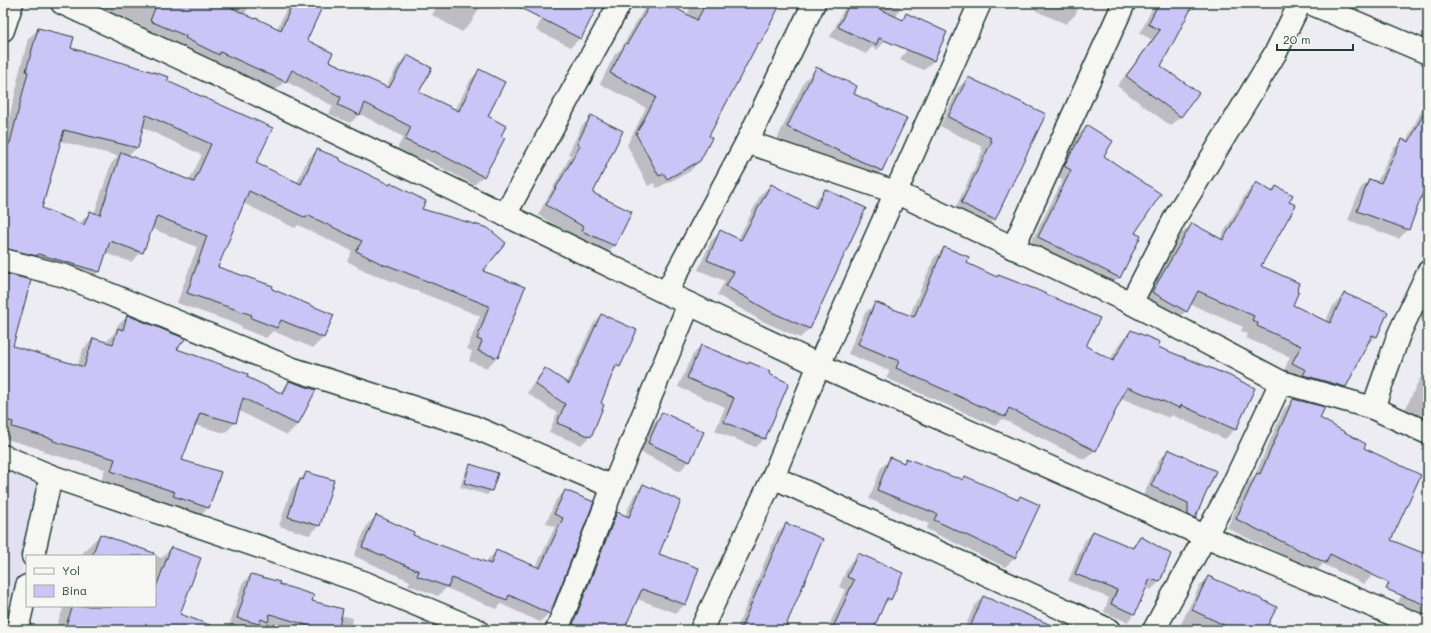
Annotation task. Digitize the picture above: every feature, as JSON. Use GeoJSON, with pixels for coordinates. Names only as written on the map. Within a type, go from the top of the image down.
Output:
{"type":"FeatureCollection","features":[{"type":"Feature","properties":{"kind":"street"},"geometry":{"type":"LineString","coordinates":[[3,30],[12,3]]}},
{"type":"Feature","properties":{"kind":"street"},"geometry":{"type":"LineString","coordinates":[[62,3],[223,78],[666,293],[819,365],[1205,536],[1428,629]]}},
{"type":"Feature","properties":{"kind":"street"},"geometry":{"type":"LineString","coordinates":[[505,215],[620,3]]}},
{"type":"Feature","properties":{"kind":"street"},"geometry":{"type":"LineString","coordinates":[[666,293],[747,142],[814,3]]}},
{"type":"Feature","properties":{"kind":"street"},"geometry":{"type":"LineString","coordinates":[[701,630],[773,477],[819,365],[980,3]]}},
{"type":"Feature","properties":{"kind":"street"},"geometry":{"type":"LineString","coordinates":[[1013,248],[1124,3]]}},
{"type":"Feature","properties":{"kind":"street"},"geometry":{"type":"LineString","coordinates":[[1131,303],[1176,216],[1276,52],[1312,4],[1428,53]]}},
{"type":"Feature","properties":{"kind":"street"},"geometry":{"type":"LineString","coordinates":[[747,142],[895,192],[1131,303],[1281,382],[1373,408],[1428,433]]}},
{"type":"Feature","properties":{"kind":"street"},"geometry":{"type":"LineString","coordinates":[[3,260],[65,276],[293,369],[474,427],[613,487]]}},
{"type":"Feature","properties":{"kind":"street"},"geometry":{"type":"LineString","coordinates":[[1373,408],[1399,334],[1428,272]]}},
{"type":"Feature","properties":{"kind":"street"},"geometry":{"type":"LineString","coordinates":[[557,630],[613,487],[689,304]]}},
{"type":"Feature","properties":{"kind":"street"},"geometry":{"type":"LineString","coordinates":[[1154,630],[1230,491],[1281,382]]}},
{"type":"Feature","properties":{"kind":"street"},"geometry":{"type":"LineString","coordinates":[[3,456],[51,476],[363,582],[477,630]]}},
{"type":"Feature","properties":{"kind":"street"},"geometry":{"type":"LineString","coordinates":[[33,555],[51,476]]}},
{"type":"Feature","properties":{"kind":"street"},"geometry":{"type":"LineString","coordinates":[[773,477],[1109,630]]}},
{"type":"Feature","properties":{"kind":"street"},"geometry":{"type":"LineString","coordinates":[[17,630],[26,590]]}},
{"type":"Feature","properties":{"kind":"shaded area"},"geometry":{"type":"Polygon","coordinates":[[[3,470],[41,479],[9,630],[3,630],[3,470]]]}},
{"type":"Feature","properties":{"kind":"building"},"geometry":{"type":"Polygon","coordinates":[[[157,3],[222,3],[281,30],[293,3],[324,3],[307,40],[333,53],[329,61],[389,88],[407,55],[432,68],[419,92],[459,111],[479,69],[505,82],[488,116],[506,126],[501,136],[505,138],[484,177],[434,151],[433,152],[405,140],[411,127],[365,103],[360,115],[338,105],[341,97],[292,70],[286,82],[220,52],[219,55],[185,38],[186,36],[150,21],[157,3]]]}},
{"type":"Feature","properties":{"kind":"building"},"geometry":{"type":"Polygon","coordinates":[[[511,3],[599,3],[581,39],[511,3]]]}},
{"type":"Feature","properties":{"kind":"building"},"geometry":{"type":"Polygon","coordinates":[[[651,3],[667,3],[697,20],[706,3],[781,3],[709,136],[712,138],[700,161],[667,179],[664,174],[659,176],[636,134],[656,97],[610,73],[626,43],[627,44],[651,3]]]}},
{"type":"Feature","properties":{"kind":"building"},"geometry":{"type":"Polygon","coordinates":[[[850,3],[867,3],[903,20],[906,13],[947,32],[934,61],[879,38],[876,45],[838,27],[850,3]]]}},
{"type":"Feature","properties":{"kind":"building"},"geometry":{"type":"Polygon","coordinates":[[[1159,3],[1194,3],[1161,66],[1199,93],[1181,117],[1126,76],[1160,30],[1148,24],[1159,3]]]}},
{"type":"Feature","properties":{"kind":"building"},"geometry":{"type":"Polygon","coordinates":[[[38,28],[74,37],[71,48],[169,77],[167,81],[273,128],[256,163],[301,184],[317,149],[339,158],[339,160],[390,185],[391,183],[426,201],[422,209],[488,228],[506,243],[483,271],[525,287],[498,358],[478,351],[482,341],[477,339],[489,306],[387,265],[386,266],[356,251],[362,241],[307,215],[306,218],[249,191],[218,267],[273,286],[272,289],[334,315],[324,338],[281,320],[277,328],[251,318],[252,315],[187,293],[207,236],[157,216],[143,253],[110,241],[100,272],[38,254],[37,256],[3,248],[3,162],[10,143],[28,72],[26,71],[38,28]],[[146,115],[138,148],[64,130],[42,208],[84,225],[90,211],[100,215],[121,152],[194,182],[211,144],[146,115]]]}},
{"type":"Feature","properties":{"kind":"building"},"geometry":{"type":"Polygon","coordinates":[[[816,67],[857,86],[854,94],[907,118],[882,171],[787,127],[816,67]]]}},
{"type":"Feature","properties":{"kind":"building"},"geometry":{"type":"Polygon","coordinates":[[[968,77],[1046,114],[995,220],[961,203],[992,141],[989,140],[991,138],[948,117],[968,77]]]}},
{"type":"Feature","properties":{"kind":"building"},"geometry":{"type":"Polygon","coordinates":[[[1428,105],[1428,179],[1409,230],[1357,211],[1369,179],[1381,183],[1402,139],[1409,142],[1428,105]]]}},
{"type":"Feature","properties":{"kind":"building"},"geometry":{"type":"Polygon","coordinates":[[[591,115],[623,131],[593,193],[632,212],[615,246],[582,231],[584,227],[546,205],[580,146],[577,144],[591,115]]]}},
{"type":"Feature","properties":{"kind":"building"},"geometry":{"type":"Polygon","coordinates":[[[1087,125],[1113,141],[1104,156],[1161,194],[1135,233],[1141,236],[1120,278],[1038,237],[1071,170],[1064,166],[1087,125]]]}},
{"type":"Feature","properties":{"kind":"building"},"geometry":{"type":"Polygon","coordinates":[[[1256,182],[1273,192],[1276,186],[1293,195],[1289,202],[1296,205],[1261,266],[1299,283],[1297,290],[1299,291],[1293,305],[1330,323],[1344,293],[1388,312],[1377,337],[1372,335],[1346,387],[1303,375],[1306,370],[1292,363],[1301,346],[1257,326],[1258,323],[1252,320],[1254,316],[1198,291],[1187,312],[1152,292],[1192,223],[1223,240],[1256,182]]]}},
{"type":"Feature","properties":{"kind":"building"},"geometry":{"type":"Polygon","coordinates":[[[771,184],[816,208],[825,189],[866,208],[810,329],[769,311],[726,286],[734,272],[707,260],[720,230],[741,240],[771,184]]]}},
{"type":"Feature","properties":{"kind":"building"},"geometry":{"type":"Polygon","coordinates":[[[944,247],[969,257],[967,263],[997,277],[998,275],[1035,289],[1100,318],[1086,346],[1113,361],[1131,330],[1160,342],[1158,347],[1228,375],[1255,388],[1236,430],[1181,405],[1180,408],[1127,387],[1096,451],[1009,408],[1005,417],[896,368],[899,361],[858,344],[875,302],[914,317],[944,247]]]}},
{"type":"Feature","properties":{"kind":"building"},"geometry":{"type":"Polygon","coordinates":[[[3,273],[31,280],[13,346],[84,367],[93,338],[113,344],[118,328],[123,330],[127,315],[184,338],[185,339],[177,349],[248,374],[247,377],[283,394],[289,381],[316,390],[298,425],[243,398],[236,423],[200,413],[182,460],[221,472],[209,508],[173,496],[175,492],[111,471],[115,459],[53,441],[53,439],[12,427],[13,422],[3,419],[3,273]]]}},
{"type":"Feature","properties":{"kind":"building"},"geometry":{"type":"Polygon","coordinates":[[[601,314],[637,330],[620,367],[616,365],[601,403],[604,405],[591,437],[557,423],[565,404],[535,384],[545,368],[569,384],[601,314]]]}},
{"type":"Feature","properties":{"kind":"building"},"geometry":{"type":"Polygon","coordinates":[[[701,345],[748,364],[749,362],[770,371],[769,374],[789,383],[765,439],[724,422],[734,398],[687,378],[701,345]]]}},
{"type":"Feature","properties":{"kind":"building"},"geometry":{"type":"Polygon","coordinates":[[[1293,399],[1325,407],[1320,418],[1366,444],[1364,448],[1421,475],[1391,540],[1428,555],[1428,606],[1386,589],[1389,583],[1330,554],[1326,563],[1236,519],[1257,473],[1260,474],[1293,399]]]}},
{"type":"Feature","properties":{"kind":"building"},"geometry":{"type":"Polygon","coordinates":[[[662,412],[704,432],[690,462],[648,443],[662,412]]]}},
{"type":"Feature","properties":{"kind":"building"},"geometry":{"type":"Polygon","coordinates":[[[1168,449],[1216,471],[1195,518],[1188,515],[1188,503],[1151,486],[1168,449]]]}},
{"type":"Feature","properties":{"kind":"building"},"geometry":{"type":"Polygon","coordinates":[[[890,457],[904,463],[906,458],[963,480],[965,476],[1018,500],[1020,496],[1040,505],[1015,558],[934,520],[937,514],[877,490],[890,457]]]}},
{"type":"Feature","properties":{"kind":"building"},"geometry":{"type":"Polygon","coordinates":[[[470,464],[498,473],[492,491],[464,483],[470,464]]]}},
{"type":"Feature","properties":{"kind":"building"},"geometry":{"type":"Polygon","coordinates":[[[306,472],[334,480],[320,526],[288,517],[300,479],[303,480],[306,472]]]}},
{"type":"Feature","properties":{"kind":"building"},"geometry":{"type":"Polygon","coordinates":[[[643,484],[681,501],[659,554],[699,568],[686,605],[642,589],[624,630],[585,630],[573,624],[617,512],[629,517],[643,484]]]}},
{"type":"Feature","properties":{"kind":"building"},"geometry":{"type":"Polygon","coordinates":[[[565,490],[594,502],[550,614],[509,595],[507,600],[452,578],[448,587],[417,576],[419,571],[362,547],[376,515],[414,532],[413,535],[491,564],[496,550],[540,568],[563,518],[554,514],[565,490]]]}},
{"type":"Feature","properties":{"kind":"building"},"geometry":{"type":"Polygon","coordinates":[[[786,523],[823,539],[784,630],[740,630],[786,523]]]}},
{"type":"Feature","properties":{"kind":"building"},"geometry":{"type":"Polygon","coordinates":[[[1093,531],[1133,548],[1140,536],[1171,554],[1160,582],[1150,579],[1135,614],[1111,604],[1117,590],[1075,574],[1093,531]]]}},
{"type":"Feature","properties":{"kind":"building"},"geometry":{"type":"Polygon","coordinates":[[[100,534],[154,553],[153,555],[92,555],[100,534]]]}},
{"type":"Feature","properties":{"kind":"building"},"geometry":{"type":"Polygon","coordinates":[[[171,547],[201,558],[180,614],[218,628],[217,630],[64,630],[73,607],[156,607],[156,587],[171,547]]]}},
{"type":"Feature","properties":{"kind":"building"},"geometry":{"type":"Polygon","coordinates":[[[858,553],[903,573],[891,600],[887,598],[873,630],[832,630],[854,580],[847,577],[858,553]]]}},
{"type":"Feature","properties":{"kind":"building"},"geometry":{"type":"Polygon","coordinates":[[[251,574],[280,582],[279,584],[314,595],[312,601],[343,609],[338,630],[323,630],[270,614],[268,622],[261,619],[259,624],[237,618],[251,574]]]}},
{"type":"Feature","properties":{"kind":"building"},"geometry":{"type":"Polygon","coordinates":[[[1208,576],[1242,591],[1243,590],[1277,607],[1265,630],[1222,630],[1224,625],[1192,610],[1208,576]]]}},
{"type":"Feature","properties":{"kind":"building"},"geometry":{"type":"Polygon","coordinates":[[[983,596],[1063,630],[969,630],[983,596]]]}}]}
